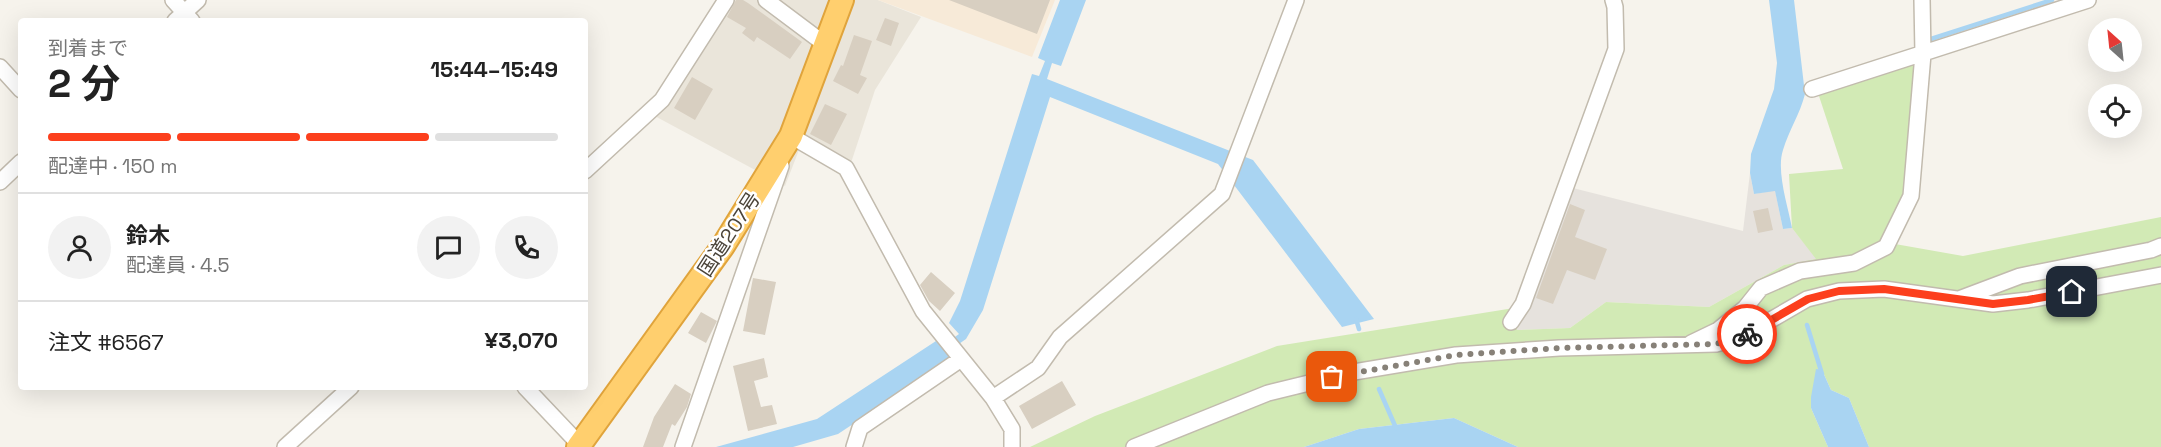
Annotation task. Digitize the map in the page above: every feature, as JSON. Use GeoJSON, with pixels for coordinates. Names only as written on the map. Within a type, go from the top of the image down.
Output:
{"type":"FeatureCollection","features":[{"type":"Feature","properties":{"kind":"highway","name":"国道207号"},"geometry":{"type":"LineString","coordinates":[[579,446],[723,246],[791,136],[842,0]]}},
{"type":"Feature","properties":{"kind":"street"},"geometry":{"type":"LineString","coordinates":[[173,0],[184,18],[198,0]]}},
{"type":"Feature","properties":{"kind":"street"},"geometry":{"type":"LineString","coordinates":[[588,168],[662,100],[726,0]]}},
{"type":"Feature","properties":{"kind":"street"},"geometry":{"type":"LineString","coordinates":[[766,0],[826,45]]}},
{"type":"Feature","properties":{"kind":"street"},"geometry":{"type":"LineString","coordinates":[[993,398],[1038,368],[1060,337],[1222,194],[1296,0]]}},
{"type":"Feature","properties":{"kind":"street"},"geometry":{"type":"LineString","coordinates":[[1511,322],[1523,304],[1616,49],[1616,7],[1613,0]]}},
{"type":"Feature","properties":{"kind":"street"},"geometry":{"type":"LineString","coordinates":[[1685,346],[1718,330],[1745,309],[1761,288],[1800,271],[1854,264],[1886,247],[1911,196],[1923,48],[1922,0]]}},
{"type":"Feature","properties":{"kind":"street"},"geometry":{"type":"LineString","coordinates":[[1812,89],[1923,48],[2088,0]]}},
{"type":"Feature","properties":{"kind":"street"},"geometry":{"type":"LineString","coordinates":[[0,67],[18,87]]}},
{"type":"Feature","properties":{"kind":"street"},"geometry":{"type":"LineString","coordinates":[[683,447],[791,136],[846,168],[923,311],[993,398],[1012,429],[1012,447]]}},
{"type":"Feature","properties":{"kind":"street"},"geometry":{"type":"LineString","coordinates":[[0,182],[18,165]]}},
{"type":"Feature","properties":{"kind":"street"},"geometry":{"type":"LineString","coordinates":[[1956,300],[2020,276],[2151,250],[2161,246]]}},
{"type":"Feature","properties":{"kind":"street"},"geometry":{"type":"LineString","coordinates":[[1134,447],[1268,393],[1354,372],[1456,355],[1559,348],[1716,344],[1743,336],[1808,299],[1839,291],[1884,289],[1993,304],[2028,300],[2161,275]]}},
{"type":"Feature","properties":{"kind":"street"},"geometry":{"type":"LineString","coordinates":[[854,447],[860,428],[953,350]]}},
{"type":"Feature","properties":{"kind":"street"},"geometry":{"type":"LineString","coordinates":[[285,447],[348,390]]}},
{"type":"Feature","properties":{"kind":"street"},"geometry":{"type":"LineString","coordinates":[[528,390],[579,446]]}},
{"type":"Feature","properties":{"kind":"shaded area"},"geometry":{"type":"Polygon","coordinates":[[[719,0],[878,0],[921,17],[875,90],[846,178],[799,150],[785,186],[651,114],[719,0]]]}},
{"type":"Feature","properties":{"kind":"shaded area"},"geometry":{"type":"Polygon","coordinates":[[[878,0],[1055,0],[1032,57],[878,0]]]}},
{"type":"Feature","properties":{"kind":"shaded area"},"geometry":{"type":"Polygon","coordinates":[[[1750,173],[1754,194],[1775,190],[1783,229],[1792,228],[1817,259],[1784,265],[1709,307],[1606,302],[1570,328],[1517,330],[1514,308],[1561,185],[1743,231],[1750,173]]]}},
{"type":"Feature","properties":{"kind":"green space"},"geometry":{"type":"Polygon","coordinates":[[[1916,61],[1904,187],[1895,244],[1963,256],[2161,217],[2161,447],[1869,447],[1849,398],[1831,390],[1822,370],[1811,408],[1828,447],[1518,447],[1454,418],[1359,429],[1304,447],[1030,447],[1095,416],[1277,346],[1514,308],[1517,330],[1570,328],[1606,302],[1709,307],[1784,265],[1816,259],[1792,228],[1789,174],[1843,169],[1818,93],[1916,61]]]}},
{"type":"Feature","properties":{"kind":"water"},"geometry":{"type":"Polygon","coordinates":[[[1060,0],[1086,0],[1061,66],[1052,63],[1047,79],[1253,160],[1374,319],[1342,327],[1218,164],[1050,97],[983,310],[966,339],[946,353],[951,359],[838,434],[793,447],[716,447],[817,419],[936,341],[941,347],[959,334],[949,323],[960,301],[1032,74],[1039,76],[1045,61],[1038,58],[1060,0]]]}},
{"type":"Feature","properties":{"kind":"water"},"geometry":{"type":"Polygon","coordinates":[[[1769,0],[1794,0],[1805,94],[1781,158],[1782,178],[1792,228],[1783,229],[1775,191],[1754,194],[1750,173],[1751,154],[1774,89],[1777,63],[1769,0]]]}},
{"type":"Feature","properties":{"kind":"water"},"geometry":{"type":"Polygon","coordinates":[[[1816,369],[1822,370],[1831,390],[1849,398],[1869,447],[1828,447],[1811,408],[1816,369]]]}},
{"type":"Feature","properties":{"kind":"water"},"geometry":{"type":"Polygon","coordinates":[[[1454,418],[1518,447],[1304,447],[1359,429],[1454,418]]]}},
{"type":"Feature","properties":{"kind":"building"},"geometry":{"type":"Polygon","coordinates":[[[736,0],[748,3],[802,42],[790,59],[757,37],[754,42],[742,33],[746,28],[727,17],[736,0]]]}},
{"type":"Feature","properties":{"kind":"building"},"geometry":{"type":"Polygon","coordinates":[[[949,0],[1050,0],[1037,34],[949,0]]]}},
{"type":"Feature","properties":{"kind":"building"},"geometry":{"type":"Polygon","coordinates":[[[885,18],[899,23],[891,46],[876,40],[885,18]]]}},
{"type":"Feature","properties":{"kind":"building"},"geometry":{"type":"Polygon","coordinates":[[[854,35],[872,41],[860,75],[867,78],[858,94],[833,81],[841,65],[843,66],[854,35]]]}},
{"type":"Feature","properties":{"kind":"building"},"geometry":{"type":"Polygon","coordinates":[[[692,77],[713,89],[695,120],[674,108],[692,77]]]}},
{"type":"Feature","properties":{"kind":"building"},"geometry":{"type":"Polygon","coordinates":[[[825,104],[847,114],[831,145],[810,134],[825,104]]]}},
{"type":"Feature","properties":{"kind":"building"},"geometry":{"type":"Polygon","coordinates":[[[1570,204],[1585,210],[1575,237],[1607,249],[1595,280],[1567,270],[1553,304],[1536,298],[1570,204]]]}},
{"type":"Feature","properties":{"kind":"building"},"geometry":{"type":"Polygon","coordinates":[[[1768,208],[1773,230],[1758,233],[1753,211],[1768,208]]]}},
{"type":"Feature","properties":{"kind":"building"},"geometry":{"type":"Polygon","coordinates":[[[931,272],[955,293],[940,311],[929,301],[920,285],[931,272]]]}},
{"type":"Feature","properties":{"kind":"building"},"geometry":{"type":"Polygon","coordinates":[[[753,278],[776,282],[765,335],[743,331],[753,278]]]}},
{"type":"Feature","properties":{"kind":"building"},"geometry":{"type":"Polygon","coordinates":[[[701,312],[717,321],[706,343],[688,333],[701,312]]]}},
{"type":"Feature","properties":{"kind":"building"},"geometry":{"type":"Polygon","coordinates":[[[764,358],[768,377],[754,381],[761,407],[772,405],[777,424],[748,431],[733,366],[764,358]]]}},
{"type":"Feature","properties":{"kind":"building"},"geometry":{"type":"Polygon","coordinates":[[[1062,381],[1076,405],[1032,429],[1019,406],[1062,381]]]}},
{"type":"Feature","properties":{"kind":"building"},"geometry":{"type":"Polygon","coordinates":[[[675,384],[691,394],[687,407],[675,426],[672,424],[663,447],[643,447],[654,417],[675,384]]]}},
{"type":"Feature","properties":{"kind":"waterway"},"geometry":{"type":"LineString","coordinates":[[1929,44],[1931,39],[2052,0]]}},
{"type":"Feature","properties":{"kind":"waterway"},"geometry":{"type":"LineString","coordinates":[[1356,319],[1359,329]]}},
{"type":"Feature","properties":{"kind":"waterway"},"geometry":{"type":"LineString","coordinates":[[1807,325],[1822,374]]}},
{"type":"Feature","properties":{"kind":"waterway"},"geometry":{"type":"LineString","coordinates":[[1379,389],[1396,428]]}},
{"type":"Feature","properties":{"kind":"way so far"},"geometry":{"type":"LineString","coordinates":[[1332,377],[1456,355],[1559,348],[1716,344],[1747,334]]}},
{"type":"Feature","properties":{"kind":"route"},"geometry":{"type":"LineString","coordinates":[[1747,334],[1808,299],[1839,291],[1884,289],[1993,304],[2072,292]]}}]}
